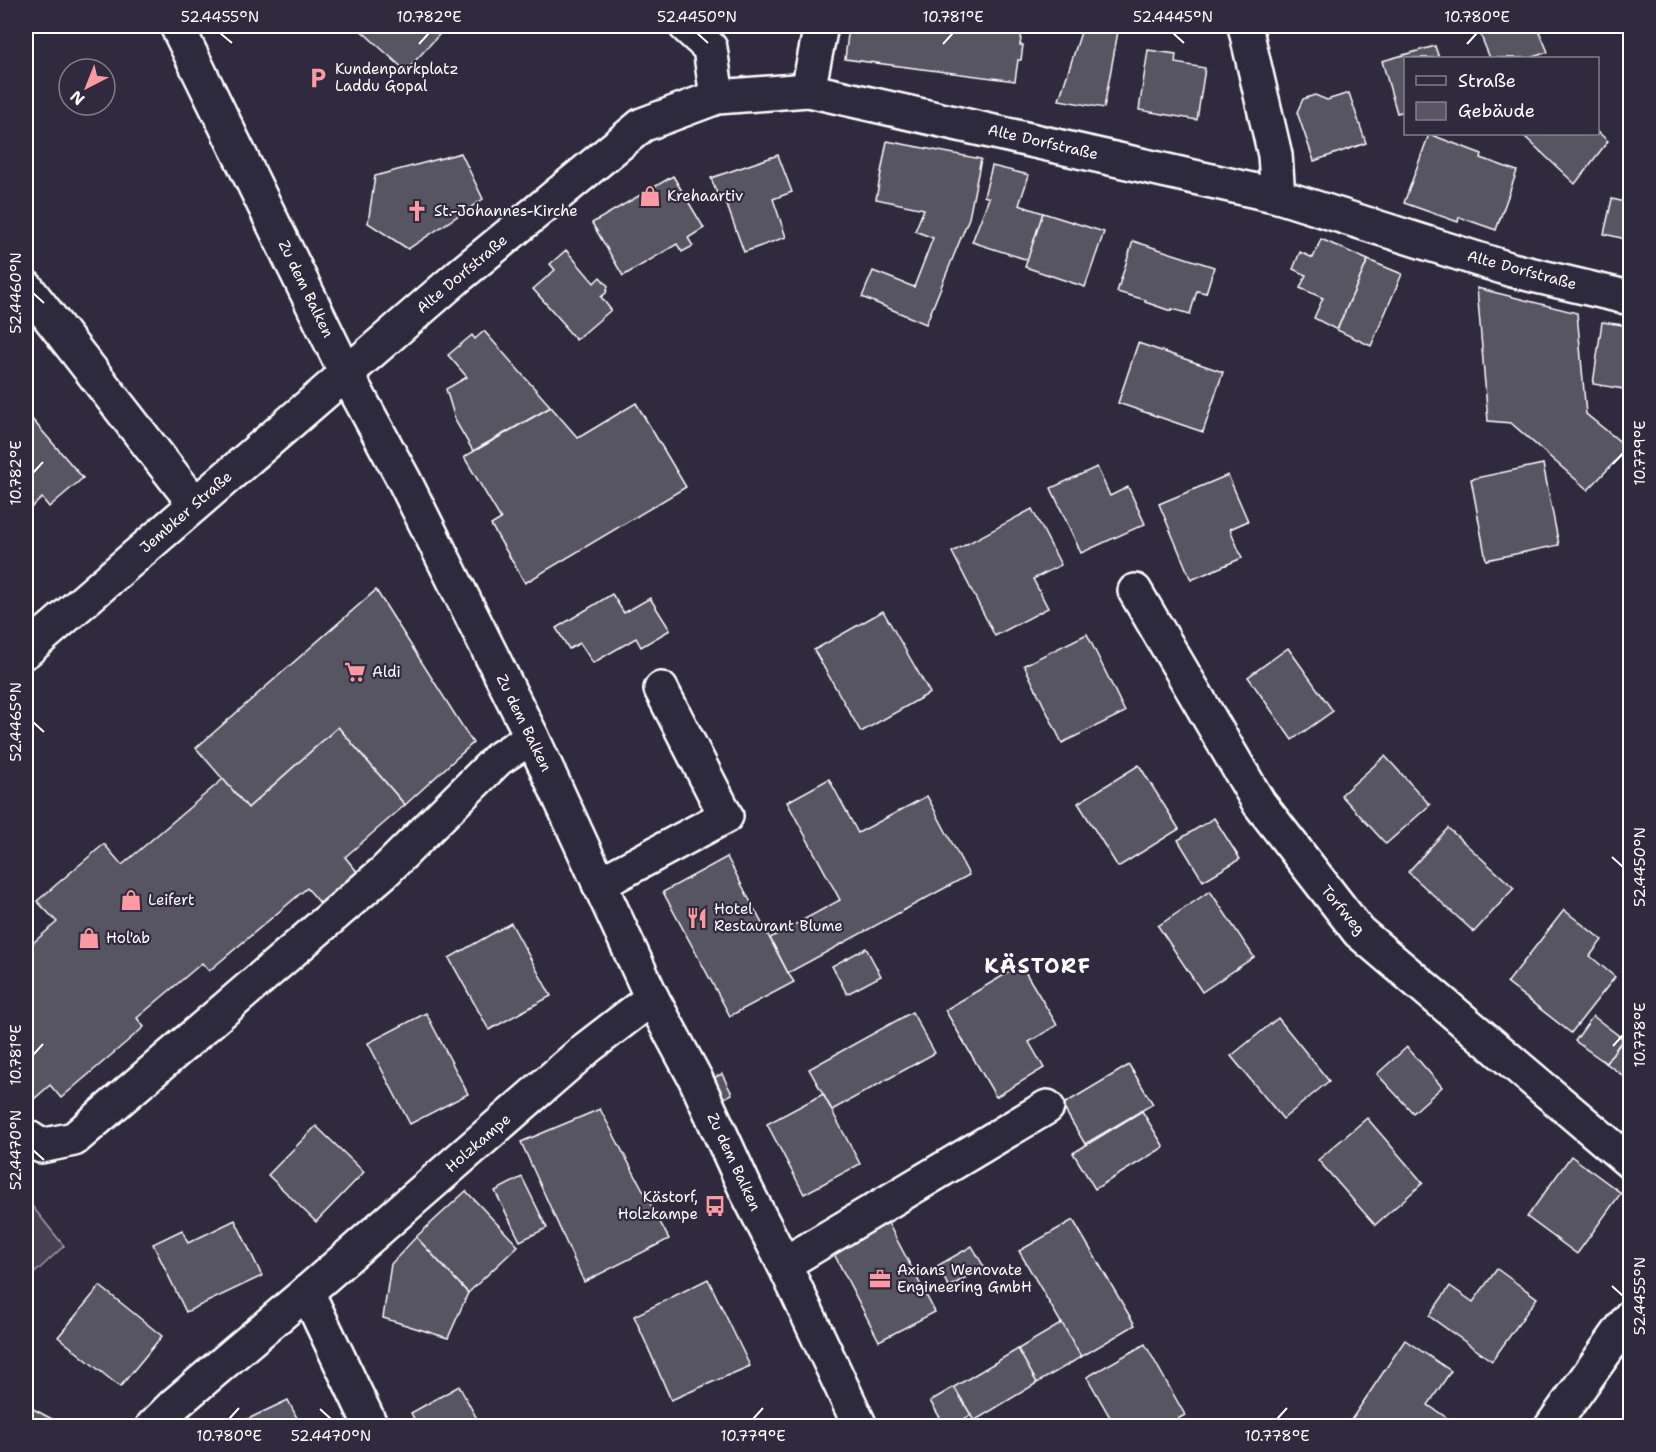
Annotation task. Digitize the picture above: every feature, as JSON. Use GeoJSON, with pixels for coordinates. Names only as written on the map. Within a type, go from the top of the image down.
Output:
{"type":"FeatureCollection","features":[{"type":"Feature","properties":{"kind":"street","name":"Zu dem Balken"},"geometry":{"type":"LineString","coordinates":[[177,26],[346,373],[404,480],[532,737],[652,998],[695,1078],[747,1192],[784,1264],[860,1426]]}},
{"type":"Feature","properties":{"kind":"street"},"geometry":{"type":"LineString","coordinates":[[686,26],[710,48],[717,97]]}},
{"type":"Feature","properties":{"kind":"street"},"geometry":{"type":"LineString","coordinates":[[808,90],[821,26]]}},
{"type":"Feature","properties":{"kind":"street"},"geometry":{"type":"LineString","coordinates":[[1245,26],[1275,155],[1278,196]]}},
{"type":"Feature","properties":{"kind":"street","name":"Alte Dorfstraße"},"geometry":{"type":"LineString","coordinates":[[346,373],[460,274],[642,125],[717,97],[808,90],[1278,196],[1512,270],[1630,298]]}},
{"type":"Feature","properties":{"kind":"street"},"geometry":{"type":"LineString","coordinates":[[26,287],[195,504]]}},
{"type":"Feature","properties":{"kind":"street","name":"Jembker Straße"},"geometry":{"type":"LineString","coordinates":[[26,651],[346,373]]}},
{"type":"Feature","properties":{"kind":"street","name":"Torfweg"},"geometry":{"type":"LineString","coordinates":[[1135,591],[1258,803],[1359,932],[1630,1162]]}},
{"type":"Feature","properties":{"kind":"street"},"geometry":{"type":"LineString","coordinates":[[599,884],[726,816],[661,689]]}},
{"type":"Feature","properties":{"kind":"street"},"geometry":{"type":"LineString","coordinates":[[26,1136],[41,1146],[74,1138],[384,872],[498,759],[532,737]]}},
{"type":"Feature","properties":{"kind":"street","name":"Holzkampe"},"geometry":{"type":"LineString","coordinates":[[153,1426],[175,1404],[587,1048],[652,998]]}},
{"type":"Feature","properties":{"kind":"street"},"geometry":{"type":"LineString","coordinates":[[784,1264],[1047,1107]]}},
{"type":"Feature","properties":{"kind":"street"},"geometry":{"type":"LineString","coordinates":[[307,1292],[371,1426]]}},
{"type":"Feature","properties":{"kind":"street"},"geometry":{"type":"LineString","coordinates":[[1552,1426],[1630,1317]]}},
{"type":"Feature","properties":{"kind":"shaded area"},"geometry":{"type":"Polygon","coordinates":[[[28,1201],[64,1246],[26,1281],[26,1203],[28,1201]]]}},
{"type":"Feature","properties":{"kind":"building"},"geometry":{"type":"Polygon","coordinates":[[[356,26],[447,26],[406,71],[356,26]]]}},
{"type":"Feature","properties":{"kind":"building"},"geometry":{"type":"Polygon","coordinates":[[[849,26],[1023,26],[1020,45],[1023,45],[1021,60],[1018,60],[1015,81],[845,59],[849,26]]]}},
{"type":"Feature","properties":{"kind":"building"},"geometry":{"type":"Polygon","coordinates":[[[1083,26],[1119,26],[1104,108],[1059,100],[1083,26]]]}},
{"type":"Feature","properties":{"kind":"building"},"geometry":{"type":"Polygon","coordinates":[[[1477,26],[1537,26],[1548,52],[1533,57],[1490,57],[1477,26]]]}},
{"type":"Feature","properties":{"kind":"building"},"geometry":{"type":"Polygon","coordinates":[[[1435,46],[1439,57],[1404,57],[1404,111],[1397,113],[1382,61],[1435,46]]]}},
{"type":"Feature","properties":{"kind":"building"},"geometry":{"type":"Polygon","coordinates":[[[1148,50],[1176,54],[1175,63],[1205,68],[1197,120],[1139,110],[1148,50]]]}},
{"type":"Feature","properties":{"kind":"building"},"geometry":{"type":"Polygon","coordinates":[[[1349,93],[1366,143],[1314,161],[1297,112],[1303,99],[1315,95],[1327,100],[1349,93]]]}},
{"type":"Feature","properties":{"kind":"building"},"geometry":{"type":"Polygon","coordinates":[[[1599,133],[1608,141],[1575,184],[1523,135],[1599,135],[1599,133]]]}},
{"type":"Feature","properties":{"kind":"building"},"geometry":{"type":"Polygon","coordinates":[[[1429,135],[1482,154],[1481,158],[1517,171],[1496,230],[1459,217],[1458,222],[1404,203],[1429,135]]]}},
{"type":"Feature","properties":{"kind":"building"},"geometry":{"type":"Polygon","coordinates":[[[887,141],[981,159],[969,218],[926,324],[862,297],[873,271],[914,287],[933,238],[915,231],[924,209],[876,199],[887,141]]]}},
{"type":"Feature","properties":{"kind":"building","name":"St.-Johannes-Kirche"},"geometry":{"type":"Polygon","coordinates":[[[461,153],[483,199],[408,249],[368,223],[375,176],[461,153]]]}},
{"type":"Feature","properties":{"kind":"building"},"geometry":{"type":"Polygon","coordinates":[[[778,155],[792,192],[773,199],[786,237],[744,252],[724,197],[719,199],[711,178],[778,155]]]}},
{"type":"Feature","properties":{"kind":"building"},"geometry":{"type":"Polygon","coordinates":[[[992,166],[1029,175],[1019,205],[1043,213],[1028,260],[972,242],[989,198],[984,196],[992,166]]]}},
{"type":"Feature","properties":{"kind":"building"},"geometry":{"type":"Polygon","coordinates":[[[673,176],[704,228],[688,238],[693,246],[682,252],[677,244],[623,276],[592,223],[673,176]]]}},
{"type":"Feature","properties":{"kind":"building"},"geometry":{"type":"Polygon","coordinates":[[[1612,199],[1630,203],[1630,240],[1604,234],[1612,199]]]}},
{"type":"Feature","properties":{"kind":"building"},"geometry":{"type":"Polygon","coordinates":[[[1043,213],[1104,232],[1085,287],[1025,267],[1043,213]]]}},
{"type":"Feature","properties":{"kind":"building"},"geometry":{"type":"Polygon","coordinates":[[[1321,239],[1368,260],[1337,330],[1314,318],[1323,298],[1300,288],[1306,275],[1293,269],[1300,252],[1313,258],[1321,239]]]}},
{"type":"Feature","properties":{"kind":"building"},"geometry":{"type":"Polygon","coordinates":[[[1133,241],[1214,267],[1206,293],[1197,291],[1190,314],[1172,309],[1171,311],[1145,302],[1146,300],[1117,292],[1133,241]]]}},
{"type":"Feature","properties":{"kind":"building"},"geometry":{"type":"Polygon","coordinates":[[[566,250],[594,283],[600,277],[608,286],[606,293],[601,297],[611,310],[576,340],[533,289],[555,270],[550,264],[566,250]]]}},
{"type":"Feature","properties":{"kind":"building"},"geometry":{"type":"Polygon","coordinates":[[[1368,260],[1402,274],[1371,346],[1337,330],[1368,260]]]}},
{"type":"Feature","properties":{"kind":"building"},"geometry":{"type":"Polygon","coordinates":[[[1477,288],[1577,313],[1586,414],[1628,448],[1588,490],[1511,423],[1488,421],[1477,288]]]}},
{"type":"Feature","properties":{"kind":"building"},"geometry":{"type":"Polygon","coordinates":[[[1602,322],[1630,326],[1630,390],[1593,384],[1602,322]]]}},
{"type":"Feature","properties":{"kind":"building"},"geometry":{"type":"Polygon","coordinates":[[[484,331],[551,407],[473,451],[456,422],[446,389],[467,377],[448,355],[472,335],[475,339],[484,331]]]}},
{"type":"Feature","properties":{"kind":"building"},"geometry":{"type":"Polygon","coordinates":[[[1138,343],[1223,372],[1203,432],[1118,403],[1138,343]]]}},
{"type":"Feature","properties":{"kind":"building"},"geometry":{"type":"Polygon","coordinates":[[[636,403],[686,487],[525,583],[491,525],[501,519],[464,457],[551,407],[578,438],[636,403]]]}},
{"type":"Feature","properties":{"kind":"building"},"geometry":{"type":"Polygon","coordinates":[[[31,418],[83,478],[49,507],[42,498],[26,512],[26,422],[31,418]]]}},
{"type":"Feature","properties":{"kind":"building"},"geometry":{"type":"Polygon","coordinates":[[[1543,464],[1559,545],[1486,560],[1471,479],[1543,464]]]}},
{"type":"Feature","properties":{"kind":"building"},"geometry":{"type":"Polygon","coordinates":[[[1097,467],[1110,496],[1128,487],[1145,524],[1081,553],[1051,488],[1097,467]]]}},
{"type":"Feature","properties":{"kind":"building"},"geometry":{"type":"Polygon","coordinates":[[[1228,475],[1248,521],[1230,529],[1242,558],[1191,580],[1159,504],[1228,475]]]}},
{"type":"Feature","properties":{"kind":"building"},"geometry":{"type":"Polygon","coordinates":[[[1032,509],[1061,565],[1033,579],[1048,608],[995,636],[952,552],[1032,509]]]}},
{"type":"Feature","properties":{"kind":"building","name":"Aldi"},"geometry":{"type":"Polygon","coordinates":[[[376,590],[473,743],[405,805],[338,727],[248,808],[196,748],[376,590]]]}},
{"type":"Feature","properties":{"kind":"building"},"geometry":{"type":"Polygon","coordinates":[[[612,594],[624,613],[650,598],[670,630],[641,647],[636,638],[593,663],[580,643],[569,649],[556,628],[612,594]]]}},
{"type":"Feature","properties":{"kind":"building"},"geometry":{"type":"Polygon","coordinates":[[[883,611],[930,693],[861,732],[814,650],[883,611]]]}},
{"type":"Feature","properties":{"kind":"building"},"geometry":{"type":"Polygon","coordinates":[[[1087,634],[1125,712],[1062,743],[1024,665],[1087,634]]]}},
{"type":"Feature","properties":{"kind":"building"},"geometry":{"type":"Polygon","coordinates":[[[1288,648],[1333,711],[1292,740],[1248,677],[1288,648]]]}},
{"type":"Feature","properties":{"kind":"building"},"geometry":{"type":"Polygon","coordinates":[[[338,727],[405,805],[345,857],[364,880],[328,912],[307,888],[209,971],[202,963],[137,1018],[144,1027],[61,1098],[50,1085],[26,1106],[26,949],[57,922],[37,901],[104,844],[122,865],[223,779],[248,808],[338,727]]]}},
{"type":"Feature","properties":{"kind":"building"},"geometry":{"type":"Polygon","coordinates":[[[1385,756],[1430,805],[1386,844],[1341,795],[1385,756]]]}},
{"type":"Feature","properties":{"kind":"building"},"geometry":{"type":"Polygon","coordinates":[[[1139,765],[1179,829],[1118,867],[1078,803],[1139,765]]]}},
{"type":"Feature","properties":{"kind":"building"},"geometry":{"type":"Polygon","coordinates":[[[829,779],[858,833],[927,796],[969,875],[788,973],[770,938],[840,900],[787,802],[829,779]]]}},
{"type":"Feature","properties":{"kind":"building"},"geometry":{"type":"Polygon","coordinates":[[[1214,818],[1240,859],[1203,881],[1178,840],[1214,818]]]}},
{"type":"Feature","properties":{"kind":"building"},"geometry":{"type":"Polygon","coordinates":[[[1448,828],[1514,888],[1474,932],[1408,872],[1448,828]]]}},
{"type":"Feature","properties":{"kind":"building"},"geometry":{"type":"Polygon","coordinates":[[[727,857],[794,982],[730,1016],[663,892],[727,857]]]}},
{"type":"Feature","properties":{"kind":"building"},"geometry":{"type":"Polygon","coordinates":[[[1210,891],[1254,957],[1202,992],[1158,926],[1210,891]]]}},
{"type":"Feature","properties":{"kind":"building"},"geometry":{"type":"Polygon","coordinates":[[[1564,910],[1602,940],[1590,956],[1615,977],[1571,1033],[1507,983],[1564,910]]]}},
{"type":"Feature","properties":{"kind":"building"},"geometry":{"type":"Polygon","coordinates":[[[511,923],[551,996],[489,1030],[449,958],[511,923]]]}},
{"type":"Feature","properties":{"kind":"building"},"geometry":{"type":"Polygon","coordinates":[[[866,948],[881,976],[847,994],[832,966],[866,948]]]}},
{"type":"Feature","properties":{"kind":"building"},"geometry":{"type":"Polygon","coordinates":[[[1021,965],[1057,1025],[1029,1042],[1044,1068],[996,1097],[945,1010],[1021,965]]]}},
{"type":"Feature","properties":{"kind":"building"},"geometry":{"type":"Polygon","coordinates":[[[912,1012],[935,1053],[832,1110],[809,1069],[912,1012]]]}},
{"type":"Feature","properties":{"kind":"building"},"geometry":{"type":"Polygon","coordinates":[[[426,1013],[468,1094],[410,1124],[368,1043],[426,1013]]]}},
{"type":"Feature","properties":{"kind":"building"},"geometry":{"type":"Polygon","coordinates":[[[1593,1016],[1623,1039],[1606,1063],[1575,1041],[1593,1016]]]}},
{"type":"Feature","properties":{"kind":"building"},"geometry":{"type":"Polygon","coordinates":[[[1278,1018],[1329,1081],[1283,1119],[1231,1056],[1278,1018]]]}},
{"type":"Feature","properties":{"kind":"building"},"geometry":{"type":"Polygon","coordinates":[[[1630,1030],[1630,1081],[1606,1063],[1630,1030]]]}},
{"type":"Feature","properties":{"kind":"building"},"geometry":{"type":"Polygon","coordinates":[[[1407,1047],[1442,1087],[1413,1113],[1377,1074],[1407,1047]]]}},
{"type":"Feature","properties":{"kind":"building"},"geometry":{"type":"Polygon","coordinates":[[[1129,1065],[1153,1104],[1085,1144],[1062,1105],[1129,1065]]]}},
{"type":"Feature","properties":{"kind":"building"},"geometry":{"type":"Polygon","coordinates":[[[722,1074],[732,1094],[723,1099],[713,1078],[722,1074]]]}},
{"type":"Feature","properties":{"kind":"building"},"geometry":{"type":"Polygon","coordinates":[[[823,1094],[860,1164],[804,1194],[767,1124],[823,1094]]]}},
{"type":"Feature","properties":{"kind":"building"},"geometry":{"type":"Polygon","coordinates":[[[600,1109],[669,1239],[584,1282],[521,1142],[600,1109]]]}},
{"type":"Feature","properties":{"kind":"building"},"geometry":{"type":"Polygon","coordinates":[[[1142,1111],[1164,1147],[1095,1189],[1073,1153],[1142,1111]]]}},
{"type":"Feature","properties":{"kind":"building"},"geometry":{"type":"Polygon","coordinates":[[[1367,1118],[1423,1183],[1375,1225],[1318,1160],[1367,1118]]]}},
{"type":"Feature","properties":{"kind":"building"},"geometry":{"type":"Polygon","coordinates":[[[316,1126],[364,1172],[316,1222],[268,1175],[316,1126]]]}},
{"type":"Feature","properties":{"kind":"building"},"geometry":{"type":"Polygon","coordinates":[[[1571,1156],[1621,1193],[1577,1254],[1527,1217],[1571,1156]]]}},
{"type":"Feature","properties":{"kind":"building"},"geometry":{"type":"Polygon","coordinates":[[[522,1177],[547,1228],[520,1241],[495,1191],[522,1177]]]}},
{"type":"Feature","properties":{"kind":"building"},"geometry":{"type":"Polygon","coordinates":[[[466,1191],[518,1246],[468,1293],[416,1237],[466,1191]]]}},
{"type":"Feature","properties":{"kind":"building"},"geometry":{"type":"Polygon","coordinates":[[[235,1220],[262,1276],[186,1312],[153,1244],[182,1230],[188,1243],[235,1220]]]}},
{"type":"Feature","properties":{"kind":"building"},"geometry":{"type":"Polygon","coordinates":[[[1073,1220],[1135,1325],[1081,1357],[1019,1251],[1073,1220]]]}},
{"type":"Feature","properties":{"kind":"building"},"geometry":{"type":"Polygon","coordinates":[[[887,1221],[935,1312],[879,1341],[832,1250],[887,1221]]]}},
{"type":"Feature","properties":{"kind":"building"},"geometry":{"type":"Polygon","coordinates":[[[416,1237],[468,1293],[448,1338],[383,1318],[391,1264],[416,1237]]]}},
{"type":"Feature","properties":{"kind":"building"},"geometry":{"type":"Polygon","coordinates":[[[972,1246],[984,1267],[949,1287],[937,1266],[972,1246]]]}},
{"type":"Feature","properties":{"kind":"building"},"geometry":{"type":"Polygon","coordinates":[[[1497,1269],[1537,1298],[1492,1361],[1429,1316],[1450,1286],[1473,1302],[1497,1269]]]}},
{"type":"Feature","properties":{"kind":"building"},"geometry":{"type":"Polygon","coordinates":[[[708,1279],[750,1366],[671,1400],[634,1316],[708,1279]]]}},
{"type":"Feature","properties":{"kind":"building"},"geometry":{"type":"Polygon","coordinates":[[[100,1286],[162,1336],[120,1387],[58,1337],[100,1286]]]}},
{"type":"Feature","properties":{"kind":"building"},"geometry":{"type":"Polygon","coordinates":[[[1062,1323],[1081,1357],[1037,1383],[1018,1349],[1062,1323]]]}},
{"type":"Feature","properties":{"kind":"building"},"geometry":{"type":"Polygon","coordinates":[[[1405,1340],[1451,1371],[1428,1405],[1459,1426],[1347,1426],[1405,1340]]]}},
{"type":"Feature","properties":{"kind":"building"},"geometry":{"type":"Polygon","coordinates":[[[1145,1344],[1185,1415],[1165,1426],[1115,1426],[1087,1377],[1145,1344]]]}},
{"type":"Feature","properties":{"kind":"building"},"geometry":{"type":"Polygon","coordinates":[[[1018,1349],[1037,1383],[974,1421],[954,1387],[1018,1349]]]}},
{"type":"Feature","properties":{"kind":"building"},"geometry":{"type":"Polygon","coordinates":[[[459,1386],[481,1426],[418,1426],[411,1413],[459,1386]]]}},
{"type":"Feature","properties":{"kind":"building"},"geometry":{"type":"Polygon","coordinates":[[[954,1387],[971,1415],[953,1426],[945,1426],[930,1401],[954,1387]]]}},
{"type":"Feature","properties":{"kind":"building"},"geometry":{"type":"Polygon","coordinates":[[[288,1400],[301,1426],[233,1426],[288,1400]]]}},
{"type":"Feature","properties":{"kind":"building"},"geometry":{"type":"Polygon","coordinates":[[[26,1405],[63,1425],[26,1426],[26,1405]]]}},
{"type":"Feature","properties":{"kind":"place","name":"Kundenparkplatz Laddu Gopal"},"geometry":{"type":"Point","coordinates":[318,78]}},
{"type":"Feature","properties":{"kind":"place","name":"Krehaartiv"},"geometry":{"type":"Point","coordinates":[650,196]}},
{"type":"Feature","properties":{"kind":"place","name":"St.-Johannes-Kirche"},"geometry":{"type":"Point","coordinates":[417,211]}},
{"type":"Feature","properties":{"kind":"place","name":"Aldi"},"geometry":{"type":"Point","coordinates":[355,672]}},
{"type":"Feature","properties":{"kind":"place","name":"Leifert"},"geometry":{"type":"Point","coordinates":[131,900]}},
{"type":"Feature","properties":{"kind":"place","name":"Hotel Restaurant Blume"},"geometry":{"type":"Point","coordinates":[697,918]}},
{"type":"Feature","properties":{"kind":"place","name":"Hol'ab"},"geometry":{"type":"Point","coordinates":[89,938]}},
{"type":"Feature","properties":{"kind":"place","name":"Kästorf, Holzkampe"},"geometry":{"type":"Point","coordinates":[715,1206]}},
{"type":"Feature","properties":{"kind":"place","name":"Axians Wenovate Engineering GmbH"},"geometry":{"type":"Point","coordinates":[880,1279]}},
{"type":"Feature","properties":{"kind":"district","name":"KÄSTORF"},"geometry":{"type":"Point","coordinates":[1038,966]}}]}
